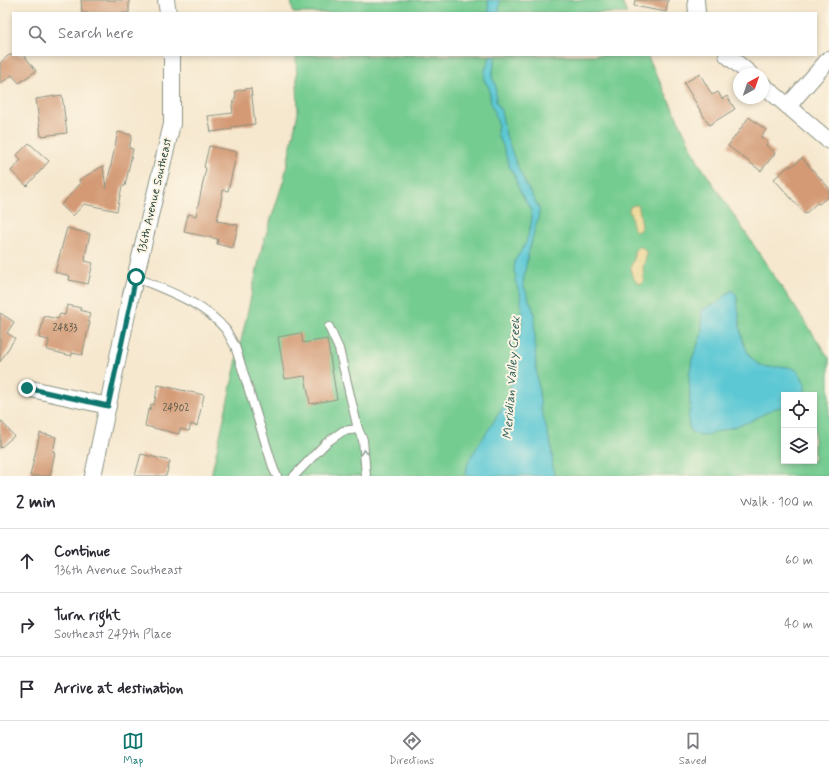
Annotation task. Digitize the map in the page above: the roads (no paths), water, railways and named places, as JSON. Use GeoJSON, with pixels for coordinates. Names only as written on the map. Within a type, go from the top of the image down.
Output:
{"type":"FeatureCollection","features":[{"type":"Feature","properties":{"kind":"street"},"geometry":{"type":"LineString","coordinates":[[166,0],[168,12]]}},
{"type":"Feature","properties":{"kind":"street"},"geometry":{"type":"LineString","coordinates":[[696,0],[697,12]]}},
{"type":"Feature","properties":{"kind":"street","name":"136th Avenue Southeast"},"geometry":{"type":"LineString","coordinates":[[93,476],[136,277],[172,124],[172,56]]}},
{"type":"Feature","properties":{"kind":"street"},"geometry":{"type":"LineString","coordinates":[[728,56],[743,68]]}},
{"type":"Feature","properties":{"kind":"street"},"geometry":{"type":"LineString","coordinates":[[788,106],[829,59]]}},
{"type":"Feature","properties":{"kind":"street"},"geometry":{"type":"LineString","coordinates":[[769,90],[829,141]]}},
{"type":"Feature","properties":{"kind":"street"},"geometry":{"type":"LineString","coordinates":[[27,388],[108,406]]}},
{"type":"Feature","properties":{"kind":"lane"},"geometry":{"type":"LineString","coordinates":[[136,277],[191,301],[209,313],[226,330],[235,346],[277,476]]}},
{"type":"Feature","properties":{"kind":"lane"},"geometry":{"type":"LineString","coordinates":[[329,327],[340,349],[358,429],[363,440],[366,476]]}},
{"type":"Feature","properties":{"kind":"lane"},"geometry":{"type":"LineString","coordinates":[[294,476],[326,443],[343,431],[358,429]]}},
{"type":"Feature","properties":{"kind":"water"},"geometry":{"type":"Polygon","coordinates":[[[488,0],[500,0],[499,12],[489,12],[488,0]]]}},
{"type":"Feature","properties":{"kind":"water","name":"Meridian Valley Creek"},"geometry":{"type":"Polygon","coordinates":[[[491,56],[496,56],[492,77],[496,85],[496,102],[501,111],[506,135],[516,163],[539,208],[539,214],[528,255],[523,284],[534,312],[536,368],[541,409],[551,445],[554,476],[466,476],[470,458],[509,398],[514,360],[523,320],[520,293],[515,281],[515,260],[526,243],[532,219],[531,211],[519,189],[509,166],[502,143],[498,137],[498,124],[491,105],[489,88],[484,80],[485,70],[491,56]]]}},
{"type":"Feature","properties":{"kind":"water"},"geometry":{"type":"Polygon","coordinates":[[[730,291],[733,291],[736,294],[743,340],[751,357],[763,366],[788,367],[794,369],[799,373],[803,380],[805,389],[804,392],[781,392],[781,407],[773,409],[749,422],[700,436],[692,433],[689,427],[689,376],[692,359],[702,332],[701,310],[719,302],[730,291]]]}}]}
